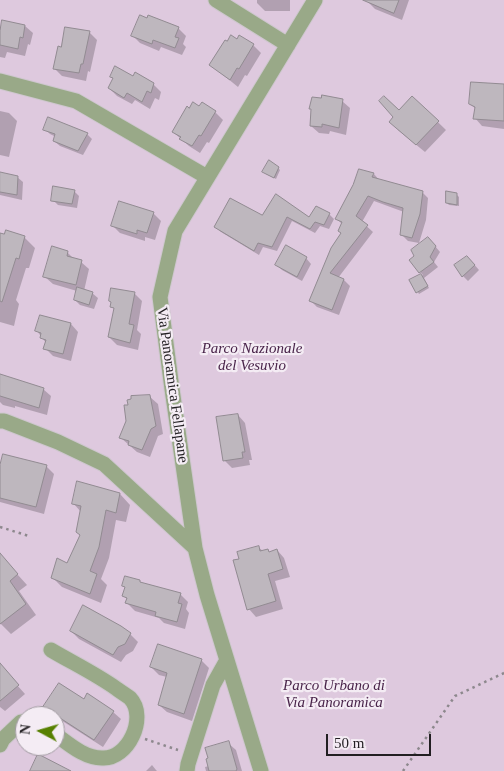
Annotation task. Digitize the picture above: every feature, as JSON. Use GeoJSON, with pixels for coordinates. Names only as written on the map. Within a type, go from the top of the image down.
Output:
{"type":"FeatureCollection","features":[{"type":"Feature","properties":{"kind":"street"},"geometry":{"type":"LineString","coordinates":[[216,0],[288,45]]}},
{"type":"Feature","properties":{"kind":"street","name":"Via Panoramica Fellapane"},"geometry":{"type":"LineString","coordinates":[[261,771],[195,548],[160,297],[175,231],[315,0]]}},
{"type":"Feature","properties":{"kind":"street"},"geometry":{"type":"LineString","coordinates":[[0,81],[76,101],[207,177]]}},
{"type":"Feature","properties":{"kind":"street"},"geometry":{"type":"LineString","coordinates":[[0,421],[58,442],[104,464],[195,548]]}},
{"type":"Feature","properties":{"kind":"street"},"geometry":{"type":"LineString","coordinates":[[50,650],[131,699],[138,716],[134,735],[120,753],[103,759],[80,752],[65,741]]}},
{"type":"Feature","properties":{"kind":"street"},"geometry":{"type":"LineString","coordinates":[[187,771],[213,685],[227,660]]}},
{"type":"Feature","properties":{"kind":"street"},"geometry":{"type":"LineString","coordinates":[[0,745],[3,739],[15,728]]}},
{"type":"Feature","properties":{"kind":"path"},"geometry":{"type":"LineString","coordinates":[[0,527],[29,536]]}},
{"type":"Feature","properties":{"kind":"path"},"geometry":{"type":"LineString","coordinates":[[403,771],[455,696],[504,673]]}},
{"type":"Feature","properties":{"kind":"path"},"geometry":{"type":"LineString","coordinates":[[134,735],[191,755]]}},
{"type":"Feature","properties":{"kind":"green space","name":"Parco Nazionale del Vesuvio"},"geometry":{"type":"Polygon","coordinates":[[[0,0],[504,0],[504,771],[0,771],[0,0]]]}},
{"type":"Feature","properties":{"kind":"building"},"geometry":{"type":"Polygon","coordinates":[[[363,0],[399,0],[394,13],[363,0]]]}},
{"type":"Feature","properties":{"kind":"building"},"geometry":{"type":"Polygon","coordinates":[[[140,15],[147,18],[148,15],[179,27],[175,37],[179,38],[175,48],[153,40],[152,44],[131,36],[140,15]]]}},
{"type":"Feature","properties":{"kind":"building"},"geometry":{"type":"Polygon","coordinates":[[[2,20],[25,25],[23,38],[20,37],[18,49],[0,45],[2,20]]]}},
{"type":"Feature","properties":{"kind":"building"},"geometry":{"type":"Polygon","coordinates":[[[65,27],[90,31],[83,64],[81,64],[79,73],[53,69],[58,46],[61,47],[65,27]]]}},
{"type":"Feature","properties":{"kind":"building"},"geometry":{"type":"Polygon","coordinates":[[[231,35],[237,39],[239,35],[254,44],[230,80],[209,65],[225,40],[227,41],[231,35]]]}},
{"type":"Feature","properties":{"kind":"building"},"geometry":{"type":"Polygon","coordinates":[[[115,66],[133,76],[135,72],[154,83],[151,93],[147,91],[142,102],[127,93],[124,98],[108,88],[113,78],[110,77],[115,66]]]}},
{"type":"Feature","properties":{"kind":"building"},"geometry":{"type":"Polygon","coordinates":[[[471,82],[504,84],[504,121],[473,119],[475,107],[469,104],[471,82]]]}},
{"type":"Feature","properties":{"kind":"building"},"geometry":{"type":"Polygon","coordinates":[[[322,95],[343,99],[339,128],[322,124],[322,127],[310,126],[311,109],[309,109],[312,97],[321,98],[322,95]]]}},
{"type":"Feature","properties":{"kind":"building"},"geometry":{"type":"Polygon","coordinates":[[[384,96],[399,110],[412,96],[439,121],[416,145],[389,122],[393,117],[379,101],[384,96]]]}},
{"type":"Feature","properties":{"kind":"building"},"geometry":{"type":"Polygon","coordinates":[[[193,102],[199,106],[202,102],[216,111],[201,136],[199,135],[192,146],[179,139],[181,137],[172,132],[187,106],[189,108],[193,102]]]}},
{"type":"Feature","properties":{"kind":"building"},"geometry":{"type":"Polygon","coordinates":[[[48,117],[88,133],[78,151],[53,141],[55,134],[43,130],[48,117]]]}},
{"type":"Feature","properties":{"kind":"building"},"geometry":{"type":"Polygon","coordinates":[[[269,160],[279,167],[274,178],[262,172],[269,160]]]}},
{"type":"Feature","properties":{"kind":"building"},"geometry":{"type":"Polygon","coordinates":[[[359,169],[374,173],[372,177],[423,191],[420,214],[412,238],[400,235],[403,208],[368,196],[356,216],[368,225],[330,273],[344,279],[332,310],[309,301],[331,248],[341,233],[338,231],[342,222],[335,219],[353,185],[359,169]]]}},
{"type":"Feature","properties":{"kind":"building"},"geometry":{"type":"Polygon","coordinates":[[[0,172],[18,176],[17,195],[0,192],[0,172]]]}},
{"type":"Feature","properties":{"kind":"building"},"geometry":{"type":"Polygon","coordinates":[[[53,186],[75,190],[72,204],[51,201],[53,186]]]}},
{"type":"Feature","properties":{"kind":"building"},"geometry":{"type":"Polygon","coordinates":[[[446,191],[457,193],[457,205],[446,203],[446,191]]]}},
{"type":"Feature","properties":{"kind":"building"},"geometry":{"type":"Polygon","coordinates":[[[276,194],[309,217],[316,206],[330,213],[324,225],[315,222],[310,229],[287,217],[272,247],[258,243],[254,251],[214,227],[230,198],[262,215],[276,194]]]}},
{"type":"Feature","properties":{"kind":"building"},"geometry":{"type":"Polygon","coordinates":[[[119,201],[154,212],[147,233],[137,230],[137,234],[111,226],[119,201]]]}},
{"type":"Feature","properties":{"kind":"building"},"geometry":{"type":"Polygon","coordinates":[[[6,230],[25,236],[19,259],[16,258],[2,302],[0,301],[0,233],[4,234],[6,230]]]}},
{"type":"Feature","properties":{"kind":"building"},"geometry":{"type":"Polygon","coordinates":[[[428,237],[436,246],[430,257],[434,262],[419,273],[409,260],[414,256],[411,250],[428,237]]]}},
{"type":"Feature","properties":{"kind":"building"},"geometry":{"type":"Polygon","coordinates":[[[286,245],[307,257],[297,277],[275,265],[286,245]]]}},
{"type":"Feature","properties":{"kind":"building"},"geometry":{"type":"Polygon","coordinates":[[[52,246],[68,251],[67,256],[82,260],[76,285],[43,277],[52,246]]]}},
{"type":"Feature","properties":{"kind":"building"},"geometry":{"type":"Polygon","coordinates":[[[467,256],[475,265],[462,277],[454,265],[467,256]]]}},
{"type":"Feature","properties":{"kind":"building"},"geometry":{"type":"Polygon","coordinates":[[[421,274],[428,286],[416,293],[409,280],[421,274]]]}},
{"type":"Feature","properties":{"kind":"building"},"geometry":{"type":"Polygon","coordinates":[[[77,287],[93,292],[89,305],[74,300],[77,287]]]}},
{"type":"Feature","properties":{"kind":"building"},"geometry":{"type":"Polygon","coordinates":[[[111,288],[135,292],[129,324],[134,325],[130,343],[108,337],[114,308],[110,307],[111,302],[109,301],[111,288]]]}},
{"type":"Feature","properties":{"kind":"building"},"geometry":{"type":"Polygon","coordinates":[[[40,315],[71,323],[63,354],[43,349],[46,340],[40,338],[41,333],[35,331],[40,315]]]}},
{"type":"Feature","properties":{"kind":"building"},"geometry":{"type":"Polygon","coordinates":[[[0,374],[44,388],[39,408],[0,396],[0,374]]]}},
{"type":"Feature","properties":{"kind":"building"},"geometry":{"type":"Polygon","coordinates":[[[150,395],[156,426],[151,429],[142,450],[128,445],[129,441],[119,438],[126,421],[124,405],[128,405],[127,400],[131,399],[131,396],[150,395]]]}},
{"type":"Feature","properties":{"kind":"building"},"geometry":{"type":"Polygon","coordinates":[[[238,414],[245,452],[242,452],[243,458],[223,461],[216,417],[238,414]]]}},
{"type":"Feature","properties":{"kind":"building"},"geometry":{"type":"Polygon","coordinates":[[[3,454],[47,465],[36,507],[0,498],[0,465],[3,454]]]}},
{"type":"Feature","properties":{"kind":"building"},"geometry":{"type":"Polygon","coordinates":[[[77,481],[120,493],[116,513],[106,510],[99,547],[90,571],[97,574],[90,594],[51,578],[57,558],[67,563],[80,535],[76,532],[81,506],[72,504],[77,481]]]}},
{"type":"Feature","properties":{"kind":"building"},"geometry":{"type":"Polygon","coordinates":[[[259,546],[260,551],[268,549],[269,552],[277,549],[283,569],[268,574],[276,601],[247,610],[233,560],[239,559],[237,552],[259,546]]]}},
{"type":"Feature","properties":{"kind":"building"},"geometry":{"type":"Polygon","coordinates":[[[0,553],[18,574],[10,581],[26,604],[0,624],[0,553]]]}},
{"type":"Feature","properties":{"kind":"building"},"geometry":{"type":"Polygon","coordinates":[[[125,576],[181,593],[178,603],[182,604],[177,622],[155,616],[156,612],[125,603],[127,598],[122,596],[125,587],[122,586],[125,576]]]}},
{"type":"Feature","properties":{"kind":"building"},"geometry":{"type":"Polygon","coordinates":[[[83,605],[131,633],[125,644],[118,647],[113,655],[70,631],[83,605]]]}},
{"type":"Feature","properties":{"kind":"building"},"geometry":{"type":"Polygon","coordinates":[[[158,644],[202,659],[184,714],[158,705],[167,673],[150,667],[158,644]]]}},
{"type":"Feature","properties":{"kind":"building"},"geometry":{"type":"Polygon","coordinates":[[[0,663],[19,685],[0,701],[0,663]]]}},
{"type":"Feature","properties":{"kind":"building"},"geometry":{"type":"Polygon","coordinates":[[[59,683],[84,699],[87,693],[114,711],[94,740],[65,721],[65,706],[44,706],[59,683]]]}},
{"type":"Feature","properties":{"kind":"building"},"geometry":{"type":"Polygon","coordinates":[[[229,741],[236,771],[209,771],[205,748],[229,741]]]}},
{"type":"Feature","properties":{"kind":"building"},"geometry":{"type":"Polygon","coordinates":[[[37,756],[42,756],[71,771],[30,771],[37,756]]]}},
{"type":"Feature","properties":{"kind":"park label","name":"Parco Urbano di Via Panoramica"},"geometry":{"type":"Point","coordinates":[334,694]}}]}
